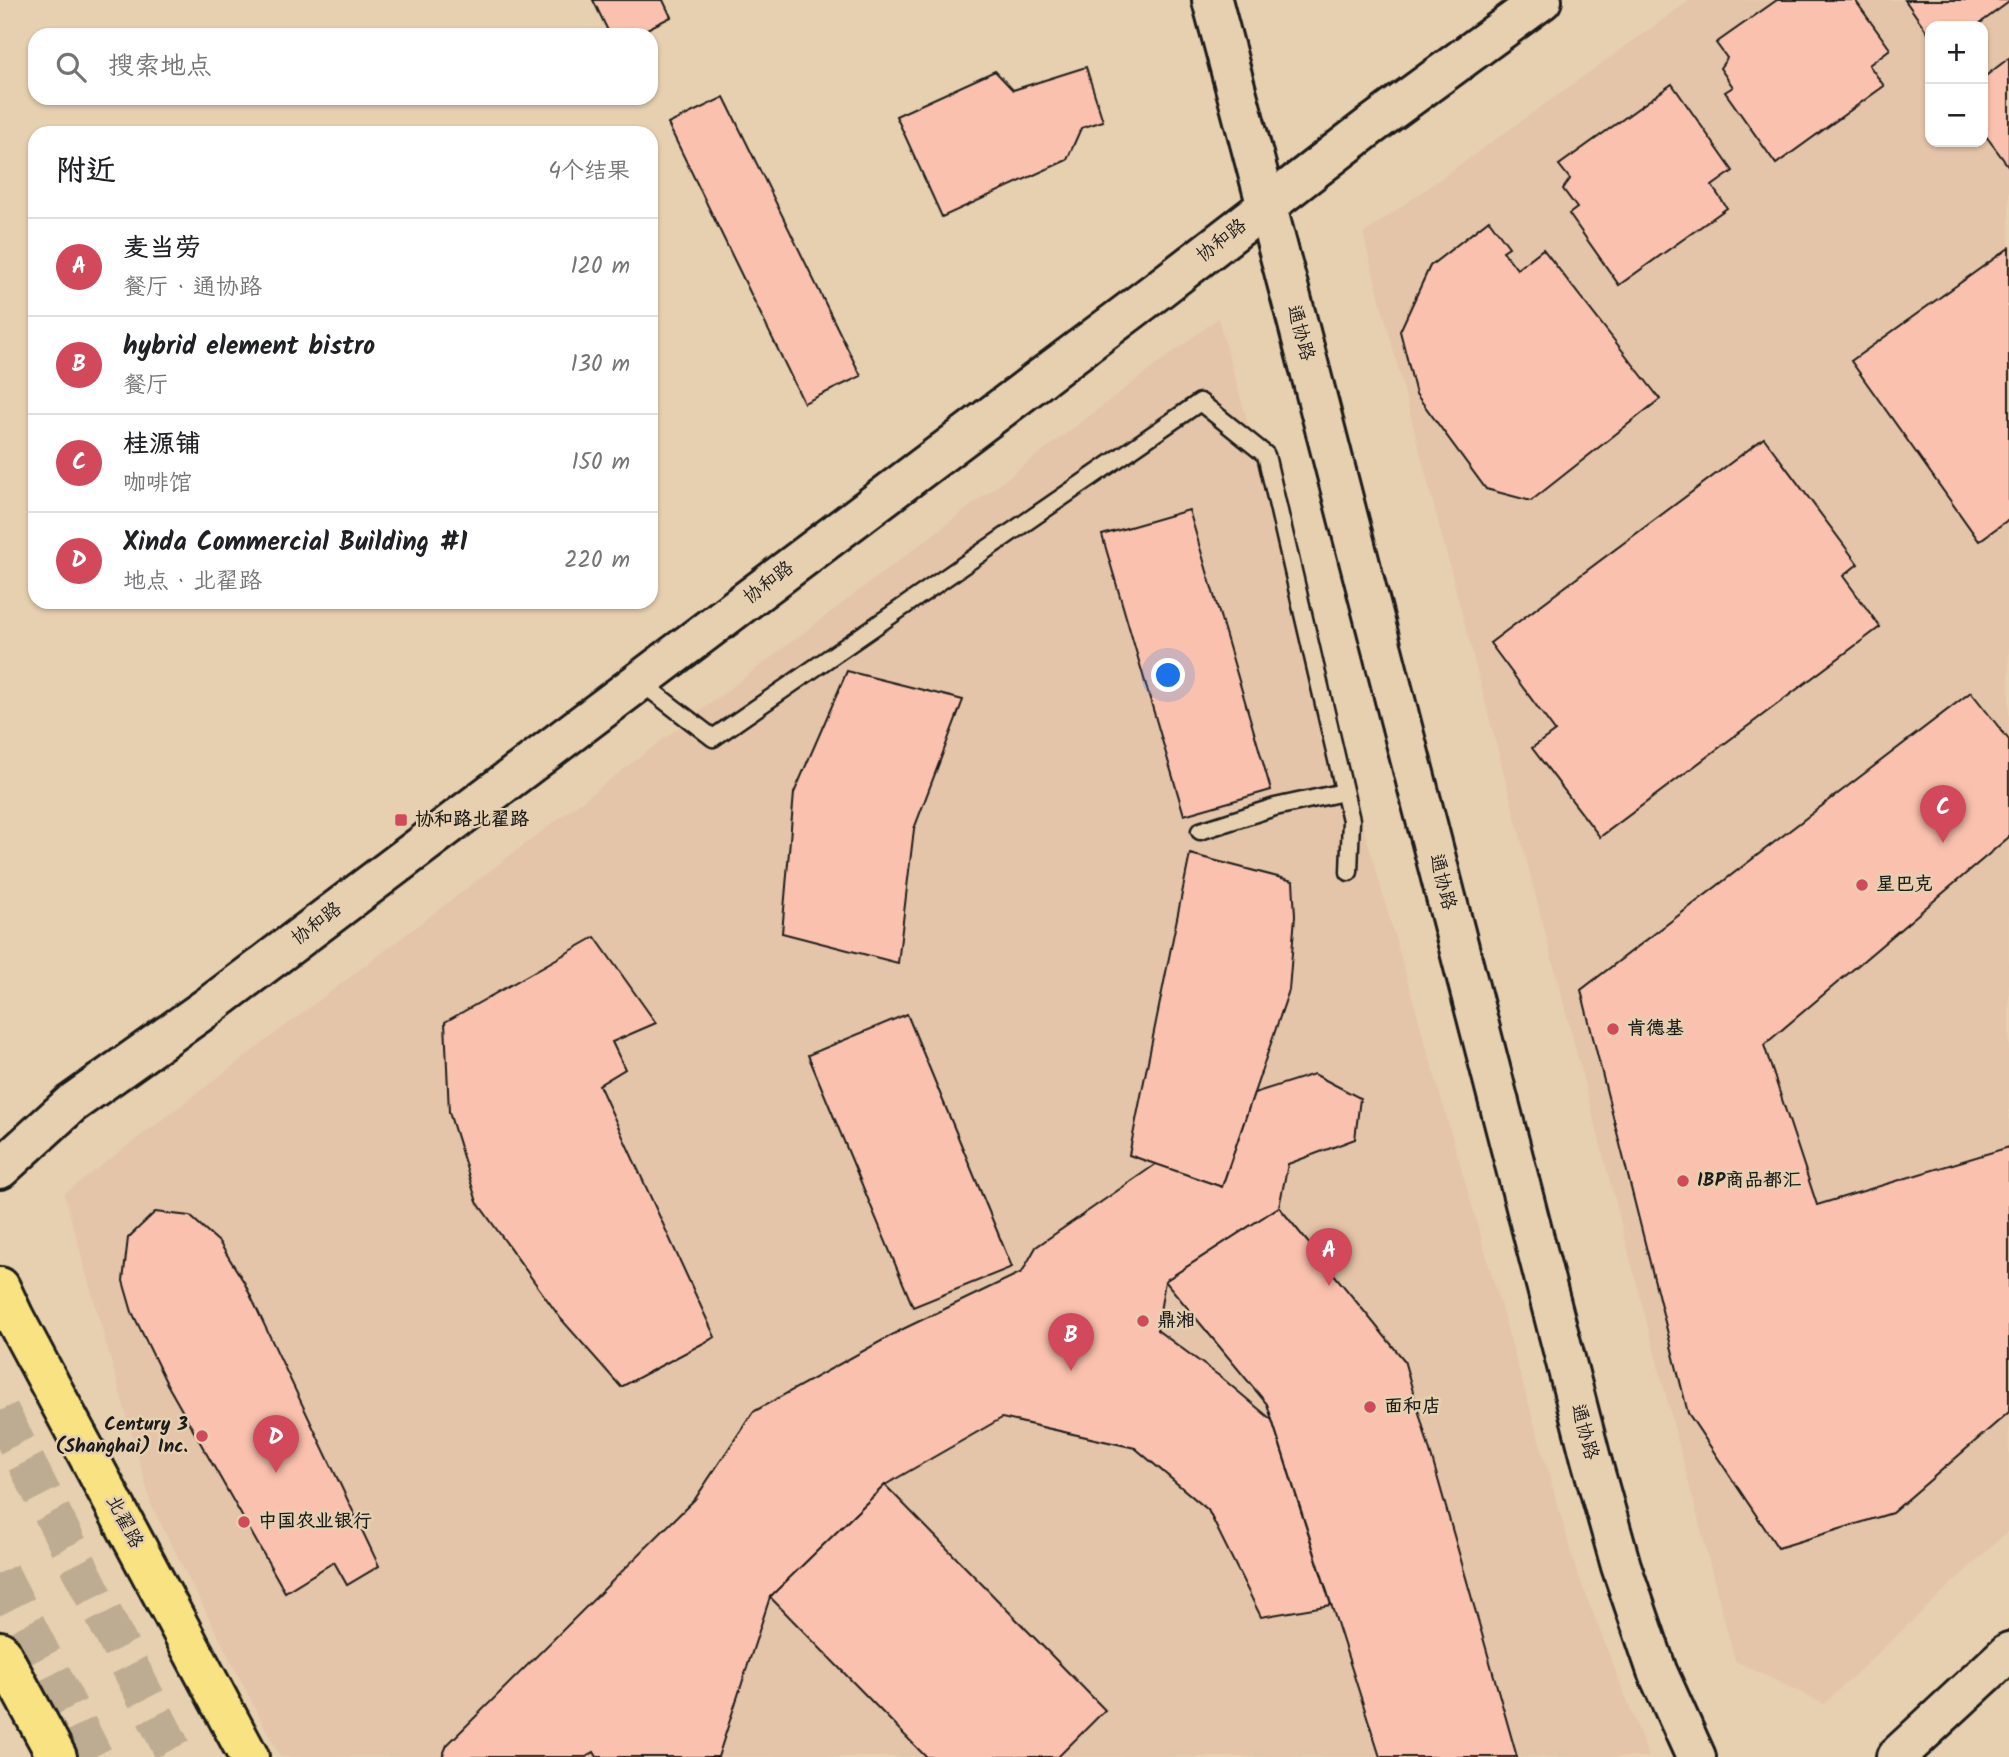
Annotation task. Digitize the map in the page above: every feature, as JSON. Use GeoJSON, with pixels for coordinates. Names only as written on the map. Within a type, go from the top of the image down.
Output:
{"type":"FeatureCollection","features":[{"type":"Feature","properties":{"kind":"main road","name":"北翟路"},"geometry":{"type":"LineString","coordinates":[[0,1287],[249,1757]]}},
{"type":"Feature","properties":{"kind":"main road"},"geometry":{"type":"LineString","coordinates":[[0,1651],[57,1757]]}},
{"type":"Feature","properties":{"kind":"street","name":"通协路"},"geometry":{"type":"LineString","coordinates":[[1212,0],[1594,1473],[1621,1566],[1657,1671],[1696,1757]]}},
{"type":"Feature","properties":{"kind":"street","name":"协和路"},"geometry":{"type":"LineString","coordinates":[[0,1169],[71,1104],[209,1006],[1369,127],[1542,0]]}},
{"type":"Feature","properties":{"kind":"street"},"geometry":{"type":"LineString","coordinates":[[1896,1757],[2009,1652]]}},
{"type":"Feature","properties":{"kind":"lane"},"geometry":{"type":"LineString","coordinates":[[639,681],[713,738],[1200,402],[1266,455],[1351,820],[1349,872]]}},
{"type":"Feature","properties":{"kind":"lane"},"geometry":{"type":"LineString","coordinates":[[1200,831],[1275,807],[1344,792]]}},
{"type":"Feature","properties":{"kind":"shaded area"},"geometry":{"type":"Polygon","coordinates":[[[1690,0],[2009,0],[2009,1530],[1824,1704],[1735,1661],[1363,234],[1690,0]]]}},
{"type":"Feature","properties":{"kind":"shaded area"},"geometry":{"type":"Polygon","coordinates":[[[1218,318],[1576,1569],[1649,1757],[280,1757],[152,1507],[64,1194],[1218,318]]]}},
{"type":"Feature","properties":{"kind":"building"},"geometry":{"type":"Polygon","coordinates":[[[593,0],[663,0],[671,17],[649,28],[607,28],[593,0]]]}},
{"type":"Feature","properties":{"kind":"building"},"geometry":{"type":"Polygon","coordinates":[[[1777,0],[1855,0],[1890,49],[1869,65],[1884,86],[1776,164],[1725,92],[1733,87],[1720,68],[1727,58],[1716,43],[1777,0]]]}},
{"type":"Feature","properties":{"kind":"building"},"geometry":{"type":"Polygon","coordinates":[[[1905,0],[2009,0],[1983,21],[1925,21],[1925,29],[1905,0]]]}},
{"type":"Feature","properties":{"kind":"building"},"geometry":{"type":"Polygon","coordinates":[[[2009,58],[2009,167],[1988,139],[1988,74],[2009,58]]]}},
{"type":"Feature","properties":{"kind":"building"},"geometry":{"type":"Polygon","coordinates":[[[1086,67],[1103,121],[1081,128],[1067,160],[942,217],[896,116],[995,71],[1013,90],[1086,67]]]}},
{"type":"Feature","properties":{"kind":"building"},"geometry":{"type":"Polygon","coordinates":[[[1672,84],[1733,171],[1712,186],[1727,208],[1619,285],[1569,214],[1577,208],[1563,189],[1570,179],[1559,165],[1672,84]]]}},
{"type":"Feature","properties":{"kind":"building"},"geometry":{"type":"Polygon","coordinates":[[[724,97],[861,376],[804,403],[668,124],[724,97]]]}},
{"type":"Feature","properties":{"kind":"building"},"geometry":{"type":"Polygon","coordinates":[[[1489,220],[1509,247],[1503,251],[1517,269],[1543,249],[1660,399],[1531,501],[1486,489],[1416,394],[1400,331],[1430,266],[1489,220]]]}},
{"type":"Feature","properties":{"kind":"building"},"geometry":{"type":"Polygon","coordinates":[[[2009,248],[2009,519],[1979,541],[1851,361],[2009,248]]]}},
{"type":"Feature","properties":{"kind":"building"},"geometry":{"type":"Polygon","coordinates":[[[1764,438],[1858,564],[1843,576],[1880,627],[1600,837],[1532,748],[1555,731],[1490,643],[1764,438]]]}},
{"type":"Feature","properties":{"kind":"building"},"geometry":{"type":"Polygon","coordinates":[[[1189,510],[1271,790],[1184,815],[1102,535],[1189,510]]]}},
{"type":"Feature","properties":{"kind":"building"},"geometry":{"type":"Polygon","coordinates":[[[847,671],[963,700],[914,829],[898,963],[782,933],[794,793],[847,671]]]}},
{"type":"Feature","properties":{"kind":"building"},"geometry":{"type":"Polygon","coordinates":[[[1971,692],[2009,740],[2009,837],[1764,1045],[1817,1205],[2009,1147],[2009,1412],[1892,1513],[1778,1548],[1688,1413],[1581,990],[1971,692]]]}},
{"type":"Feature","properties":{"kind":"building"},"geometry":{"type":"Polygon","coordinates":[[[1190,854],[1293,881],[1295,916],[1289,990],[1222,1187],[1129,1155],[1190,854]]]}},
{"type":"Feature","properties":{"kind":"building"},"geometry":{"type":"Polygon","coordinates":[[[595,937],[656,1023],[612,1042],[625,1069],[599,1085],[715,1337],[621,1387],[561,1319],[477,1202],[449,1112],[445,1022],[595,937]]]}},
{"type":"Feature","properties":{"kind":"building"},"geometry":{"type":"Polygon","coordinates":[[[907,1014],[1012,1267],[913,1307],[808,1055],[907,1014]]]}},
{"type":"Feature","properties":{"kind":"building"},"geometry":{"type":"Polygon","coordinates":[[[1314,1074],[1360,1098],[1355,1139],[1288,1164],[1279,1207],[1165,1281],[1157,1330],[1222,1378],[1272,1420],[1331,1605],[1261,1617],[1208,1510],[1135,1448],[1002,1418],[885,1485],[770,1597],[718,1757],[597,1757],[594,1752],[586,1757],[442,1757],[447,1745],[695,1499],[753,1412],[903,1329],[1022,1272],[1036,1247],[1156,1164],[1222,1187],[1254,1093],[1314,1074]]]}},
{"type":"Feature","properties":{"kind":"building"},"geometry":{"type":"Polygon","coordinates":[[[1279,1207],[1404,1360],[1517,1757],[1380,1757],[1267,1404],[1165,1281],[1279,1207]]]}},
{"type":"Feature","properties":{"kind":"building"},"geometry":{"type":"Polygon","coordinates":[[[155,1212],[190,1216],[219,1242],[244,1282],[379,1566],[347,1585],[334,1562],[285,1592],[167,1384],[132,1312],[123,1281],[128,1238],[155,1212]]]}},
{"type":"Feature","properties":{"kind":"building"},"geometry":{"type":"Polygon","coordinates":[[[885,1485],[1105,1710],[1058,1757],[926,1757],[770,1597],[885,1485]]]}},
{"type":"Feature","properties":{"kind":"tunnel"},"geometry":{"type":"LineString","coordinates":[[0,1411],[176,1757]]}},
{"type":"Feature","properties":{"kind":"tunnel"},"geometry":{"type":"LineString","coordinates":[[0,1573],[94,1757]]}},
{"type":"Feature","properties":{"kind":"place","name":"协和路北翟路"},"geometry":{"type":"Point","coordinates":[401,820]}},
{"type":"Feature","properties":{"kind":"place","name":"桂源铺"},"geometry":{"type":"Point","coordinates":[1943,843]}},
{"type":"Feature","properties":{"kind":"place","name":"星巴克"},"geometry":{"type":"Point","coordinates":[1862,885]}},
{"type":"Feature","properties":{"kind":"place","name":"肯德基"},"geometry":{"type":"Point","coordinates":[1613,1029]}},
{"type":"Feature","properties":{"kind":"place","name":"IBP商品都汇"},"geometry":{"type":"Point","coordinates":[1683,1181]}},
{"type":"Feature","properties":{"kind":"place","name":"麦当劳"},"geometry":{"type":"Point","coordinates":[1329,1286]}},
{"type":"Feature","properties":{"kind":"place","name":"鼎湘"},"geometry":{"type":"Point","coordinates":[1143,1321]}},
{"type":"Feature","properties":{"kind":"place","name":"hybrid element bistro"},"geometry":{"type":"Point","coordinates":[1071,1371]}},
{"type":"Feature","properties":{"kind":"place","name":"面和店"},"geometry":{"type":"Point","coordinates":[1370,1407]}},
{"type":"Feature","properties":{"kind":"place","name":"Century 3 (Shanghai) Inc."},"geometry":{"type":"Point","coordinates":[202,1436]}},
{"type":"Feature","properties":{"kind":"place","name":"Xinda Commercial Building #1"},"geometry":{"type":"Point","coordinates":[276,1473]}},
{"type":"Feature","properties":{"kind":"place","name":"中国农业银行"},"geometry":{"type":"Point","coordinates":[244,1522]}}]}
